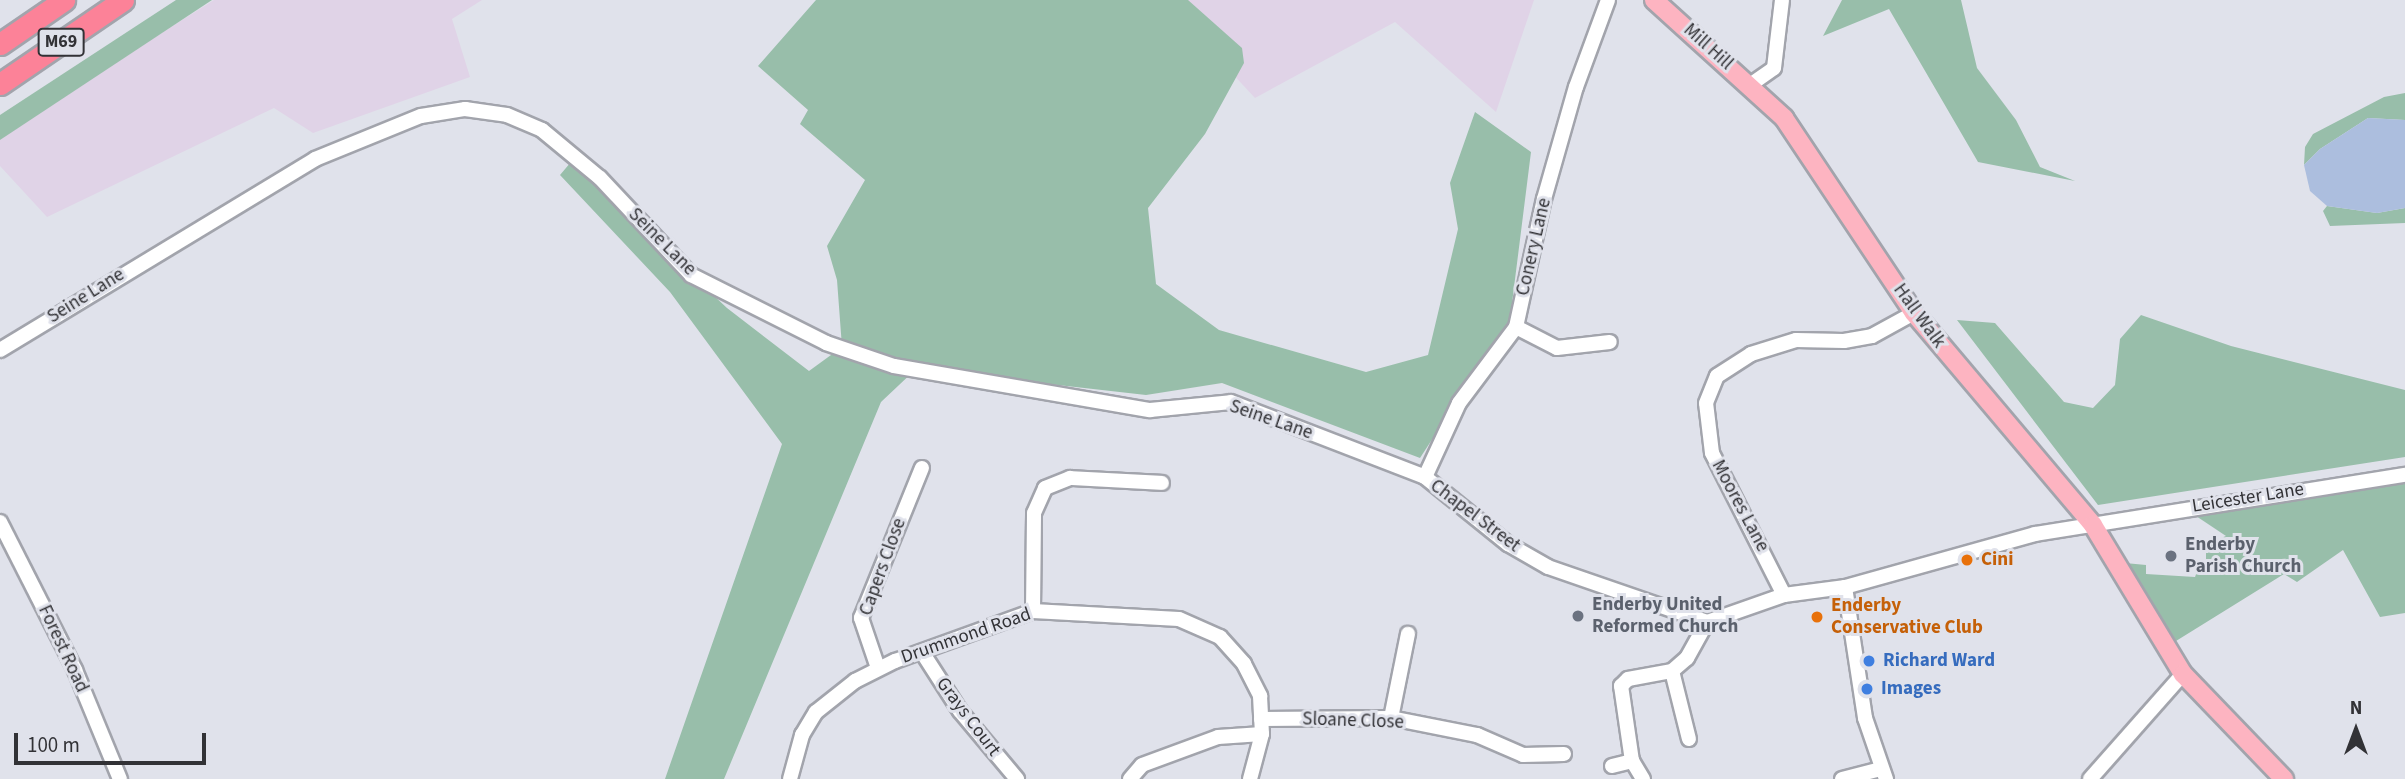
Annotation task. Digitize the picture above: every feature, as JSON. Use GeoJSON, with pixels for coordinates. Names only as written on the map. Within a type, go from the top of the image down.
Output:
{"type":"FeatureCollection","features":[{"type":"Feature","properties":{"kind":"highway","name":"M69"},"geometry":{"type":"LineString","coordinates":[[0,44],[64,0]]}},
{"type":"Feature","properties":{"kind":"highway","name":"M69"},"geometry":{"type":"LineString","coordinates":[[0,84],[122,0]]}},
{"type":"Feature","properties":{"kind":"main road","name":"Mill Hill"},"geometry":{"type":"LineString","coordinates":[[1654,0],[1756,91]]}},
{"type":"Feature","properties":{"kind":"main road","name":"Hall Walk"},"geometry":{"type":"LineString","coordinates":[[1756,91],[1784,118],[1827,178],[1914,313],[2092,525],[2183,674],[2284,779]]}},
{"type":"Feature","properties":{"kind":"street","name":"Conery Lane"},"geometry":{"type":"LineString","coordinates":[[1424,477],[1459,403],[1516,327],[1547,187],[1576,87],[1608,0]]}},
{"type":"Feature","properties":{"kind":"street"},"geometry":{"type":"LineString","coordinates":[[1756,91],[1774,68],[1782,0]]}},
{"type":"Feature","properties":{"kind":"street","name":"Seine Lane"},"geometry":{"type":"LineString","coordinates":[[0,349],[315,159],[421,116],[465,109],[507,115],[542,131],[600,178],[691,275],[846,351],[885,363],[1150,411],[1231,402],[1424,477]]}},
{"type":"Feature","properties":{"kind":"street","name":"Moores Lane"},"geometry":{"type":"LineString","coordinates":[[1784,595],[1712,453],[1706,403],[1717,376],[1751,354],[1796,340],[1844,341],[1872,335],[1914,313]]}},
{"type":"Feature","properties":{"kind":"street"},"geometry":{"type":"LineString","coordinates":[[1516,327],[1557,348],[1611,342]]}},
{"type":"Feature","properties":{"kind":"street","name":"Capers Close"},"geometry":{"type":"LineString","coordinates":[[878,668],[861,618],[922,468]]}},
{"type":"Feature","properties":{"kind":"street","name":"Leicester Lane"},"geometry":{"type":"LineString","coordinates":[[1844,587],[1983,545],[2405,475]]}},
{"type":"Feature","properties":{"kind":"street","name":"Chapel Street"},"geometry":{"type":"LineString","coordinates":[[1424,477],[1508,544],[1548,567],[1707,622]]}},
{"type":"Feature","properties":{"kind":"street"},"geometry":{"type":"LineString","coordinates":[[1033,611],[1034,513],[1045,488],[1070,478],[1162,483]]}},
{"type":"Feature","properties":{"kind":"street","name":"Forest Road"},"geometry":{"type":"LineString","coordinates":[[0,522],[75,670],[120,779]]}},
{"type":"Feature","properties":{"kind":"street"},"geometry":{"type":"LineString","coordinates":[[1643,779],[1632,761],[1620,685],[1628,679],[1672,671],[1687,658],[1707,622],[1784,595],[1844,587],[1858,659],[1865,718],[1883,774],[1842,779]]}},
{"type":"Feature","properties":{"kind":"street","name":"Drummond Road"},"geometry":{"type":"LineString","coordinates":[[790,779],[803,735],[817,712],[855,681],[878,668],[1033,611],[1180,619],[1220,637],[1244,664],[1259,696],[1262,734],[1250,779]]}},
{"type":"Feature","properties":{"kind":"street"},"geometry":{"type":"LineString","coordinates":[[1391,718],[1408,634]]}},
{"type":"Feature","properties":{"kind":"street","name":"Grays Court"},"geometry":{"type":"LineString","coordinates":[[922,652],[960,711],[1009,776]]}},
{"type":"Feature","properties":{"kind":"street"},"geometry":{"type":"LineString","coordinates":[[1672,671],[1689,739]]}},
{"type":"Feature","properties":{"kind":"street"},"geometry":{"type":"LineString","coordinates":[[2090,779],[2183,674]]}},
{"type":"Feature","properties":{"kind":"street","name":"Sloane Close"},"geometry":{"type":"LineString","coordinates":[[1261,719],[1391,718],[1477,735],[1523,755],[1564,754]]}},
{"type":"Feature","properties":{"kind":"street"},"geometry":{"type":"LineString","coordinates":[[1130,779],[1142,765],[1218,737],[1262,734]]}},
{"type":"Feature","properties":{"kind":"street"},"geometry":{"type":"LineString","coordinates":[[1612,766],[1632,761]]}},
{"type":"Feature","properties":{"kind":"shaded area"},"geometry":{"type":"Polygon","coordinates":[[[214,0],[482,0],[452,19],[470,77],[313,133],[274,108],[47,217],[0,166],[0,135],[214,0]]]}},
{"type":"Feature","properties":{"kind":"shaded area"},"geometry":{"type":"Polygon","coordinates":[[[1164,0],[1534,0],[1496,112],[1395,22],[1255,98],[1164,0]]]}},
{"type":"Feature","properties":{"kind":"green space"},"geometry":{"type":"Polygon","coordinates":[[[176,0],[212,0],[0,140],[0,115],[176,0]]]}},
{"type":"Feature","properties":{"kind":"green space"},"geometry":{"type":"Polygon","coordinates":[[[816,0],[1188,0],[1242,48],[1244,63],[1205,134],[1148,208],[1156,284],[1219,330],[1366,372],[1428,355],[1458,229],[1450,183],[1475,112],[1531,152],[1510,319],[1420,458],[1222,383],[1146,395],[916,369],[881,402],[724,779],[665,779],[782,444],[670,292],[560,175],[571,162],[727,308],[809,371],[842,347],[837,280],[827,246],[865,180],[800,124],[808,110],[758,66],[816,0]]]}},
{"type":"Feature","properties":{"kind":"green space"},"geometry":{"type":"Polygon","coordinates":[[[1842,0],[1961,0],[1977,68],[2016,120],[2040,167],[2075,181],[1978,162],[1889,9],[1823,36],[1842,0]]]}},
{"type":"Feature","properties":{"kind":"green space"},"geometry":{"type":"Polygon","coordinates":[[[2405,93],[2405,120],[2368,118],[2320,149],[2304,165],[2305,147],[2313,134],[2384,97],[2405,93]]]}},
{"type":"Feature","properties":{"kind":"green space"},"geometry":{"type":"Polygon","coordinates":[[[2327,206],[2377,213],[2405,208],[2405,223],[2330,226],[2323,211],[2327,206]]]}},
{"type":"Feature","properties":{"kind":"green space"},"geometry":{"type":"Polygon","coordinates":[[[2141,315],[2231,346],[2405,390],[2405,457],[2098,505],[1957,320],[1995,323],[2064,402],[2093,408],[2115,385],[2120,339],[2141,315]]]}},
{"type":"Feature","properties":{"kind":"green space"},"geometry":{"type":"Polygon","coordinates":[[[2405,483],[2405,613],[2380,617],[2343,550],[2297,582],[2284,574],[2176,641],[2125,563],[2146,565],[2146,574],[2195,577],[2198,569],[2206,570],[2206,544],[2226,536],[2193,514],[2405,483]]]}},
{"type":"Feature","properties":{"kind":"water"},"geometry":{"type":"Polygon","coordinates":[[[2368,118],[2405,120],[2405,208],[2377,213],[2327,206],[2310,191],[2304,165],[2320,149],[2368,118]]]}},
{"type":"Feature","properties":{"kind":"place","name":"Enderby Parish Church"},"geometry":{"type":"Point","coordinates":[2171,556]}},
{"type":"Feature","properties":{"kind":"place","name":"Cini"},"geometry":{"type":"Point","coordinates":[1967,560]}},
{"type":"Feature","properties":{"kind":"place","name":"Enderby United Reformed Church"},"geometry":{"type":"Point","coordinates":[1578,616]}},
{"type":"Feature","properties":{"kind":"place","name":"Enderby Conservative Club"},"geometry":{"type":"Point","coordinates":[1817,617]}},
{"type":"Feature","properties":{"kind":"place","name":"Richard Ward"},"geometry":{"type":"Point","coordinates":[1869,661]}},
{"type":"Feature","properties":{"kind":"place","name":"Images"},"geometry":{"type":"Point","coordinates":[1867,689]}}]}
